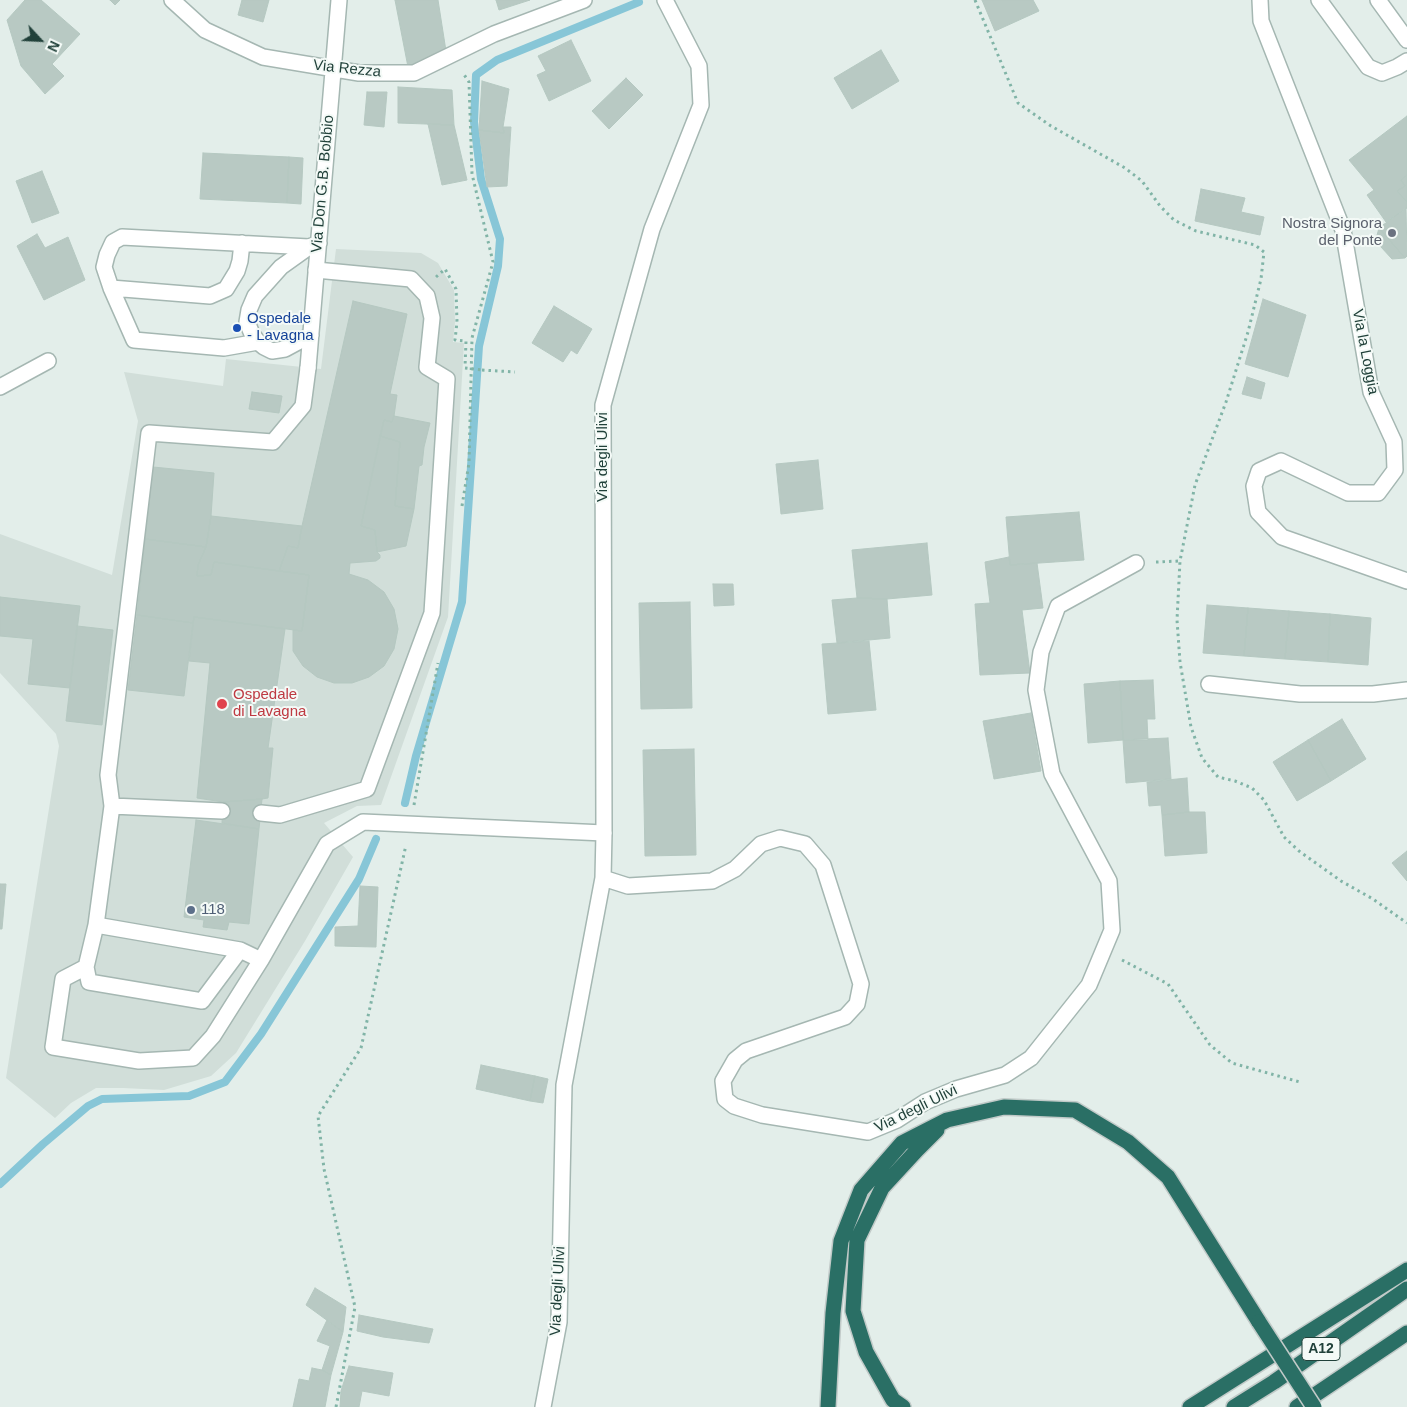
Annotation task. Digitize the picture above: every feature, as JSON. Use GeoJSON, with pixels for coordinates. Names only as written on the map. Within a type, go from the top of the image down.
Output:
{"type":"FeatureCollection","features":[{"type":"Feature","properties":{"kind":"highway"},"geometry":{"type":"LineString","coordinates":[[828,1407],[833,1313],[841,1241],[861,1190],[902,1143],[947,1120],[1004,1107],[1075,1110],[1128,1142],[1168,1178],[1314,1407]]}},
{"type":"Feature","properties":{"kind":"highway"},"geometry":{"type":"LineString","coordinates":[[903,1407],[893,1400],[866,1352],[853,1311],[858,1240],[882,1188],[947,1120]]}},
{"type":"Feature","properties":{"kind":"highway"},"geometry":{"type":"LineString","coordinates":[[1190,1407],[1407,1270]]}},
{"type":"Feature","properties":{"kind":"highway","name":"A12"},"geometry":{"type":"LineString","coordinates":[[1234,1407],[1274,1382],[1407,1289]]}},
{"type":"Feature","properties":{"kind":"highway","name":"A12"},"geometry":{"type":"LineString","coordinates":[[1297,1407],[1407,1333]]}},
{"type":"Feature","properties":{"kind":"street","name":"Via Rezza"},"geometry":{"type":"LineString","coordinates":[[172,0],[204,30],[263,57],[359,73],[414,73],[494,34],[584,0]]}},
{"type":"Feature","properties":{"kind":"street","name":"Via Don G.B. Bobbio"},"geometry":{"type":"LineString","coordinates":[[112,806],[108,775],[149,433],[273,442],[304,406],[316,270],[314,245],[339,0]]}},
{"type":"Feature","properties":{"kind":"street","name":"Via degli Ulivi"},"geometry":{"type":"LineString","coordinates":[[544,1407],[559,1322],[564,1085],[603,878],[603,405],[652,229],[701,105],[699,66],[665,0]]}},
{"type":"Feature","properties":{"kind":"street","name":"Via la Loggia"},"geometry":{"type":"LineString","coordinates":[[1260,0],[1261,21],[1344,230],[1371,392],[1394,442],[1395,470],[1378,493],[1348,493],[1281,461],[1259,471],[1254,486],[1258,512],[1282,537],[1407,582]]}},
{"type":"Feature","properties":{"kind":"street"},"geometry":{"type":"LineString","coordinates":[[1319,0],[1368,66],[1382,73],[1398,67],[1407,61]]}},
{"type":"Feature","properties":{"kind":"street"},"geometry":{"type":"LineString","coordinates":[[1378,0],[1406,38]]}},
{"type":"Feature","properties":{"kind":"street"},"geometry":{"type":"LineString","coordinates":[[258,342],[224,348],[134,340],[104,267],[113,242],[122,237],[314,245]]}},
{"type":"Feature","properties":{"kind":"street"},"geometry":{"type":"LineString","coordinates":[[112,288],[210,296],[226,288],[237,271],[242,243]]}},
{"type":"Feature","properties":{"kind":"street"},"geometry":{"type":"LineString","coordinates":[[311,335],[285,349],[272,351],[258,342],[247,322],[248,310],[255,296],[281,267],[314,245]]}},
{"type":"Feature","properties":{"kind":"street"},"geometry":{"type":"LineString","coordinates":[[261,812],[280,814],[367,789],[432,613],[447,379],[427,367],[432,318],[427,296],[412,279],[316,270]]}},
{"type":"Feature","properties":{"kind":"street"},"geometry":{"type":"LineString","coordinates":[[0,387],[48,361]]}},
{"type":"Feature","properties":{"kind":"street","name":"Via degli Ulivi"},"geometry":{"type":"LineString","coordinates":[[603,878],[628,886],[712,882],[734,869],[761,844],[780,838],[804,844],[823,865],[861,984],[857,1004],[845,1017],[746,1051],[735,1060],[723,1081],[725,1099],[734,1106],[762,1115],[868,1132],[896,1120],[924,1102],[956,1088],[1005,1075],[1031,1058],[1089,985],[1112,930],[1109,881],[1052,774],[1036,690],[1041,652],[1058,606],[1136,563]]}},
{"type":"Feature","properties":{"kind":"street"},"geometry":{"type":"LineString","coordinates":[[1209,684],[1300,694],[1373,694],[1407,690]]}},
{"type":"Feature","properties":{"kind":"street"},"geometry":{"type":"LineString","coordinates":[[222,811],[112,806],[96,925],[86,967],[89,982],[202,1001],[240,950]]}},
{"type":"Feature","properties":{"kind":"street"},"geometry":{"type":"LineString","coordinates":[[86,967],[63,979],[53,1048],[139,1060],[193,1058],[213,1036],[261,960],[327,844],[362,822],[604,833]]}},
{"type":"Feature","properties":{"kind":"street"},"geometry":{"type":"LineString","coordinates":[[96,925],[240,950],[261,960]]}},
{"type":"Feature","properties":{"kind":"path"},"geometry":{"type":"LineString","coordinates":[[975,0],[1018,103],[1051,126],[1125,168],[1142,180],[1160,206],[1174,220],[1196,231],[1255,244],[1264,252],[1261,279],[1248,332],[1226,402],[1195,485],[1180,561],[1178,620],[1180,662],[1191,727],[1202,758],[1218,776],[1235,780],[1252,788],[1264,800],[1284,837],[1299,852],[1341,882],[1373,899],[1407,924]]}},
{"type":"Feature","properties":{"kind":"path"},"geometry":{"type":"LineString","coordinates":[[465,368],[515,372]]}},
{"type":"Feature","properties":{"kind":"path"},"geometry":{"type":"LineString","coordinates":[[336,1407],[355,1307],[324,1169],[318,1116],[360,1048],[411,824],[433,696]]}},
{"type":"Feature","properties":{"kind":"path"},"geometry":{"type":"LineString","coordinates":[[1103,950],[1168,984],[1210,1045],[1232,1063],[1300,1082]]}},
{"type":"Feature","properties":{"kind":"shaded area","name":"Ospedale di Lavagna"},"geometry":{"type":"Polygon","coordinates":[[[336,249],[421,253],[438,263],[454,290],[455,322],[453,342],[464,343],[448,617],[381,805],[357,806],[324,823],[353,857],[305,941],[236,1053],[211,1076],[164,1090],[96,1088],[71,1103],[55,1118],[6,1078],[59,746],[56,734],[0,673],[0,534],[112,575],[138,421],[124,372],[223,386],[226,359],[321,369],[336,249]]]}},
{"type":"Feature","properties":{"kind":"building"},"geometry":{"type":"Polygon","coordinates":[[[25,0],[41,0],[80,34],[52,64],[64,76],[45,94],[21,66],[7,20],[25,0]]]}},
{"type":"Feature","properties":{"kind":"building"},"geometry":{"type":"Polygon","coordinates":[[[110,0],[120,0],[115,5],[110,0]]]}},
{"type":"Feature","properties":{"kind":"building"},"geometry":{"type":"Polygon","coordinates":[[[242,0],[269,0],[263,22],[238,15],[242,0]]]}},
{"type":"Feature","properties":{"kind":"building"},"geometry":{"type":"Polygon","coordinates":[[[395,0],[438,0],[446,51],[408,67],[395,0]]]}},
{"type":"Feature","properties":{"kind":"building"},"geometry":{"type":"Polygon","coordinates":[[[496,0],[530,0],[499,10],[496,0]]]}},
{"type":"Feature","properties":{"kind":"building"},"geometry":{"type":"Polygon","coordinates":[[[982,0],[1033,0],[1039,11],[995,31],[982,0]]]}},
{"type":"Feature","properties":{"kind":"building"},"geometry":{"type":"Polygon","coordinates":[[[571,40],[591,81],[549,101],[537,75],[546,71],[538,56],[571,40]]]}},
{"type":"Feature","properties":{"kind":"building"},"geometry":{"type":"Polygon","coordinates":[[[881,50],[899,81],[852,109],[834,78],[881,50]]]}},
{"type":"Feature","properties":{"kind":"building"},"geometry":{"type":"Polygon","coordinates":[[[626,78],[643,95],[609,129],[592,111],[626,78]]]}},
{"type":"Feature","properties":{"kind":"building"},"geometry":{"type":"Polygon","coordinates":[[[482,81],[509,89],[503,127],[504,133],[479,130],[482,81]]]}},
{"type":"Feature","properties":{"kind":"building"},"geometry":{"type":"Polygon","coordinates":[[[398,87],[452,90],[454,125],[398,123],[398,87]]]}},
{"type":"Feature","properties":{"kind":"building"},"geometry":{"type":"Polygon","coordinates":[[[367,92],[387,92],[384,127],[364,125],[367,92]]]}},
{"type":"Feature","properties":{"kind":"building"},"geometry":{"type":"Polygon","coordinates":[[[1407,116],[1407,175],[1401,180],[1405,186],[1397,191],[1407,202],[1407,208],[1386,222],[1367,195],[1374,190],[1349,160],[1407,116]]]}},
{"type":"Feature","properties":{"kind":"building"},"geometry":{"type":"Polygon","coordinates":[[[428,124],[454,125],[467,180],[442,185],[428,124]]]}},
{"type":"Feature","properties":{"kind":"building"},"geometry":{"type":"Polygon","coordinates":[[[503,127],[511,127],[507,186],[487,187],[479,130],[504,133],[503,127]]]}},
{"type":"Feature","properties":{"kind":"building"},"geometry":{"type":"Polygon","coordinates":[[[203,153],[289,157],[287,203],[200,199],[203,153]]]}},
{"type":"Feature","properties":{"kind":"building"},"geometry":{"type":"Polygon","coordinates":[[[289,157],[303,158],[301,204],[287,203],[289,157]]]}},
{"type":"Feature","properties":{"kind":"building"},"geometry":{"type":"Polygon","coordinates":[[[42,171],[59,213],[32,223],[16,181],[42,171]]]}},
{"type":"Feature","properties":{"kind":"building"},"geometry":{"type":"Polygon","coordinates":[[[1407,175],[1407,202],[1397,191],[1405,186],[1401,180],[1407,175]]]}},
{"type":"Feature","properties":{"kind":"building"},"geometry":{"type":"Polygon","coordinates":[[[1201,189],[1245,198],[1241,212],[1264,217],[1260,235],[1195,221],[1201,189]]]}},
{"type":"Feature","properties":{"kind":"building","name":"Nostra Signora del Ponte"},"geometry":{"type":"Polygon","coordinates":[[[1406,208],[1407,256],[1405,258],[1379,228],[1406,208]]]}},
{"type":"Feature","properties":{"kind":"building"},"geometry":{"type":"Polygon","coordinates":[[[1379,228],[1405,258],[1392,259],[1381,247],[1376,239],[1379,228]]]}},
{"type":"Feature","properties":{"kind":"building"},"geometry":{"type":"Polygon","coordinates":[[[37,234],[45,248],[68,237],[85,280],[44,300],[17,246],[37,234]]]}},
{"type":"Feature","properties":{"kind":"building"},"geometry":{"type":"Polygon","coordinates":[[[1263,299],[1306,315],[1288,377],[1245,364],[1263,299]]]}},
{"type":"Feature","properties":{"kind":"building"},"geometry":{"type":"Polygon","coordinates":[[[353,301],[407,314],[390,394],[397,395],[394,416],[392,422],[384,420],[361,526],[375,530],[377,552],[380,558],[376,561],[350,563],[349,574],[368,580],[384,592],[394,609],[398,629],[394,649],[384,666],[369,677],[352,683],[334,683],[317,677],[303,666],[293,651],[293,630],[302,631],[309,575],[279,571],[288,546],[298,548],[353,301]]]}},
{"type":"Feature","properties":{"kind":"building"},"geometry":{"type":"Polygon","coordinates":[[[554,306],[592,329],[577,354],[571,350],[563,362],[532,343],[554,306]]]}},
{"type":"Feature","properties":{"kind":"building"},"geometry":{"type":"Polygon","coordinates":[[[1247,377],[1265,383],[1261,399],[1242,394],[1247,377]]]}},
{"type":"Feature","properties":{"kind":"building"},"geometry":{"type":"Polygon","coordinates":[[[252,392],[282,396],[279,413],[249,409],[252,392]]]}},
{"type":"Feature","properties":{"kind":"building"},"geometry":{"type":"Polygon","coordinates":[[[394,416],[430,423],[422,465],[419,466],[414,509],[395,506],[400,442],[380,436],[384,420],[392,422],[394,416]]]}},
{"type":"Feature","properties":{"kind":"building"},"geometry":{"type":"Polygon","coordinates":[[[380,436],[400,442],[395,506],[414,509],[406,546],[377,552],[375,530],[361,526],[380,436]]]}},
{"type":"Feature","properties":{"kind":"building"},"geometry":{"type":"Polygon","coordinates":[[[818,460],[823,509],[781,514],[776,464],[818,460]]]}},
{"type":"Feature","properties":{"kind":"building"},"geometry":{"type":"Polygon","coordinates":[[[153,467],[214,473],[211,516],[206,547],[145,539],[153,467]]]}},
{"type":"Feature","properties":{"kind":"building"},"geometry":{"type":"Polygon","coordinates":[[[1079,512],[1084,560],[1010,565],[1006,517],[1079,512]]]}},
{"type":"Feature","properties":{"kind":"building"},"geometry":{"type":"Polygon","coordinates":[[[211,516],[302,526],[298,548],[288,546],[279,571],[214,562],[211,575],[197,576],[198,565],[206,547],[211,516]]]}},
{"type":"Feature","properties":{"kind":"building"},"geometry":{"type":"Polygon","coordinates":[[[145,539],[206,547],[198,565],[197,576],[211,575],[214,562],[309,575],[302,631],[194,617],[193,623],[137,615],[145,539]]]}},
{"type":"Feature","properties":{"kind":"building"},"geometry":{"type":"Polygon","coordinates":[[[927,543],[932,595],[887,599],[857,598],[852,550],[927,543]]]}},
{"type":"Feature","properties":{"kind":"building"},"geometry":{"type":"Polygon","coordinates":[[[1009,557],[1010,565],[1037,563],[1043,608],[1022,610],[1030,673],[980,675],[975,604],[990,603],[985,562],[1009,557]]]}},
{"type":"Feature","properties":{"kind":"building"},"geometry":{"type":"Polygon","coordinates":[[[713,584],[733,584],[734,605],[714,606],[713,584]]]}},
{"type":"Feature","properties":{"kind":"building"},"geometry":{"type":"Polygon","coordinates":[[[0,597],[80,606],[70,688],[28,684],[33,639],[0,636],[0,597]]]}},
{"type":"Feature","properties":{"kind":"building"},"geometry":{"type":"Polygon","coordinates":[[[857,598],[887,599],[890,638],[837,643],[832,600],[857,598]]]}},
{"type":"Feature","properties":{"kind":"building"},"geometry":{"type":"Polygon","coordinates":[[[690,602],[692,708],[641,709],[639,603],[690,602]]]}},
{"type":"Feature","properties":{"kind":"building"},"geometry":{"type":"Polygon","coordinates":[[[1207,605],[1248,608],[1244,656],[1203,653],[1207,605]]]}},
{"type":"Feature","properties":{"kind":"building"},"geometry":{"type":"Polygon","coordinates":[[[1248,608],[1289,611],[1285,659],[1244,656],[1248,608]]]}},
{"type":"Feature","properties":{"kind":"building"},"geometry":{"type":"Polygon","coordinates":[[[1289,611],[1330,614],[1328,662],[1285,659],[1289,611]]]}},
{"type":"Feature","properties":{"kind":"building"},"geometry":{"type":"Polygon","coordinates":[[[1330,614],[1371,618],[1368,665],[1328,662],[1330,614]]]}},
{"type":"Feature","properties":{"kind":"building"},"geometry":{"type":"Polygon","coordinates":[[[137,615],[193,623],[184,696],[128,690],[137,615]]]}},
{"type":"Feature","properties":{"kind":"building"},"geometry":{"type":"Polygon","coordinates":[[[194,617],[285,629],[268,748],[273,748],[268,798],[223,802],[197,798],[210,663],[189,661],[194,617]]]}},
{"type":"Feature","properties":{"kind":"building"},"geometry":{"type":"Polygon","coordinates":[[[77,626],[113,630],[102,725],[66,721],[77,626]]]}},
{"type":"Feature","properties":{"kind":"building"},"geometry":{"type":"Polygon","coordinates":[[[869,641],[876,710],[828,714],[822,644],[869,641]]]}},
{"type":"Feature","properties":{"kind":"building"},"geometry":{"type":"Polygon","coordinates":[[[1153,680],[1155,719],[1147,719],[1148,740],[1123,740],[1120,681],[1153,680]]]}},
{"type":"Feature","properties":{"kind":"building"},"geometry":{"type":"Polygon","coordinates":[[[1120,681],[1123,740],[1088,743],[1084,684],[1120,681]]]}},
{"type":"Feature","properties":{"kind":"building"},"geometry":{"type":"Polygon","coordinates":[[[1031,713],[1041,771],[994,779],[983,721],[1031,713]]]}},
{"type":"Feature","properties":{"kind":"building"},"geometry":{"type":"Polygon","coordinates":[[[1342,719],[1366,759],[1331,781],[1308,740],[1342,719]]]}},
{"type":"Feature","properties":{"kind":"building"},"geometry":{"type":"Polygon","coordinates":[[[1168,738],[1171,779],[1126,783],[1123,740],[1168,738]]]}},
{"type":"Feature","properties":{"kind":"building"},"geometry":{"type":"Polygon","coordinates":[[[1308,740],[1331,781],[1297,801],[1273,762],[1308,740]]]}},
{"type":"Feature","properties":{"kind":"building"},"geometry":{"type":"Polygon","coordinates":[[[694,749],[696,855],[645,856],[643,750],[694,749]]]}},
{"type":"Feature","properties":{"kind":"building"},"geometry":{"type":"Polygon","coordinates":[[[1187,778],[1189,812],[1162,815],[1161,805],[1149,806],[1147,782],[1187,778]]]}},
{"type":"Feature","properties":{"kind":"building"},"geometry":{"type":"Polygon","coordinates":[[[262,799],[259,829],[222,823],[223,802],[262,799]]]}},
{"type":"Feature","properties":{"kind":"building"},"geometry":{"type":"Polygon","coordinates":[[[1205,812],[1207,853],[1165,856],[1162,815],[1205,812]]]}},
{"type":"Feature","properties":{"kind":"building"},"geometry":{"type":"Polygon","coordinates":[[[196,820],[259,829],[249,924],[229,922],[227,930],[203,927],[204,920],[184,917],[196,820]]]}},
{"type":"Feature","properties":{"kind":"building"},"geometry":{"type":"Polygon","coordinates":[[[1407,851],[1407,881],[1392,863],[1407,851]]]}},
{"type":"Feature","properties":{"kind":"building"},"geometry":{"type":"Polygon","coordinates":[[[0,884],[6,884],[2,929],[0,929],[0,884]]]}},
{"type":"Feature","properties":{"kind":"building"},"geometry":{"type":"Polygon","coordinates":[[[360,886],[378,887],[376,947],[335,946],[335,927],[358,926],[360,886]]]}},
{"type":"Feature","properties":{"kind":"building"},"geometry":{"type":"Polygon","coordinates":[[[481,1065],[535,1076],[530,1101],[476,1089],[481,1065]]]}},
{"type":"Feature","properties":{"kind":"building"},"geometry":{"type":"Polygon","coordinates":[[[535,1076],[548,1079],[543,1103],[530,1101],[535,1076]]]}},
{"type":"Feature","properties":{"kind":"building"},"geometry":{"type":"Polygon","coordinates":[[[315,1288],[346,1307],[343,1332],[306,1305],[315,1288]]]}},
{"type":"Feature","properties":{"kind":"building"},"geometry":{"type":"Polygon","coordinates":[[[359,1315],[433,1329],[429,1343],[383,1337],[357,1331],[359,1315]]]}},
{"type":"Feature","properties":{"kind":"building"},"geometry":{"type":"Polygon","coordinates":[[[327,1320],[343,1332],[331,1375],[322,1370],[330,1346],[317,1341],[327,1320]]]}},
{"type":"Feature","properties":{"kind":"building"},"geometry":{"type":"Polygon","coordinates":[[[349,1366],[393,1373],[389,1396],[362,1391],[359,1407],[340,1407],[341,1391],[349,1366]]]}},
{"type":"Feature","properties":{"kind":"building"},"geometry":{"type":"Polygon","coordinates":[[[312,1368],[322,1370],[331,1375],[325,1407],[293,1407],[299,1379],[309,1381],[312,1368]]]}},
{"type":"Feature","properties":{"kind":"waterway"},"geometry":{"type":"LineString","coordinates":[[405,803],[416,756],[462,602],[479,346],[498,266],[500,239],[481,179],[474,122],[476,75],[497,60],[639,2]]}},
{"type":"Feature","properties":{"kind":"waterway"},"geometry":{"type":"LineString","coordinates":[[0,1184],[88,1106],[102,1099],[189,1096],[225,1082],[261,1034],[359,879],[376,839]]}},
{"type":"Feature","properties":{"kind":"place","name":"Nostra Signora del Ponte"},"geometry":{"type":"Point","coordinates":[1392,233]}},
{"type":"Feature","properties":{"kind":"place","name":"Ospedale - Lavagna"},"geometry":{"type":"Point","coordinates":[237,328]}},
{"type":"Feature","properties":{"kind":"place","name":"Ospedale di Lavagna"},"geometry":{"type":"Point","coordinates":[222,704]}},
{"type":"Feature","properties":{"kind":"place","name":"118"},"geometry":{"type":"Point","coordinates":[191,910]}}]}
